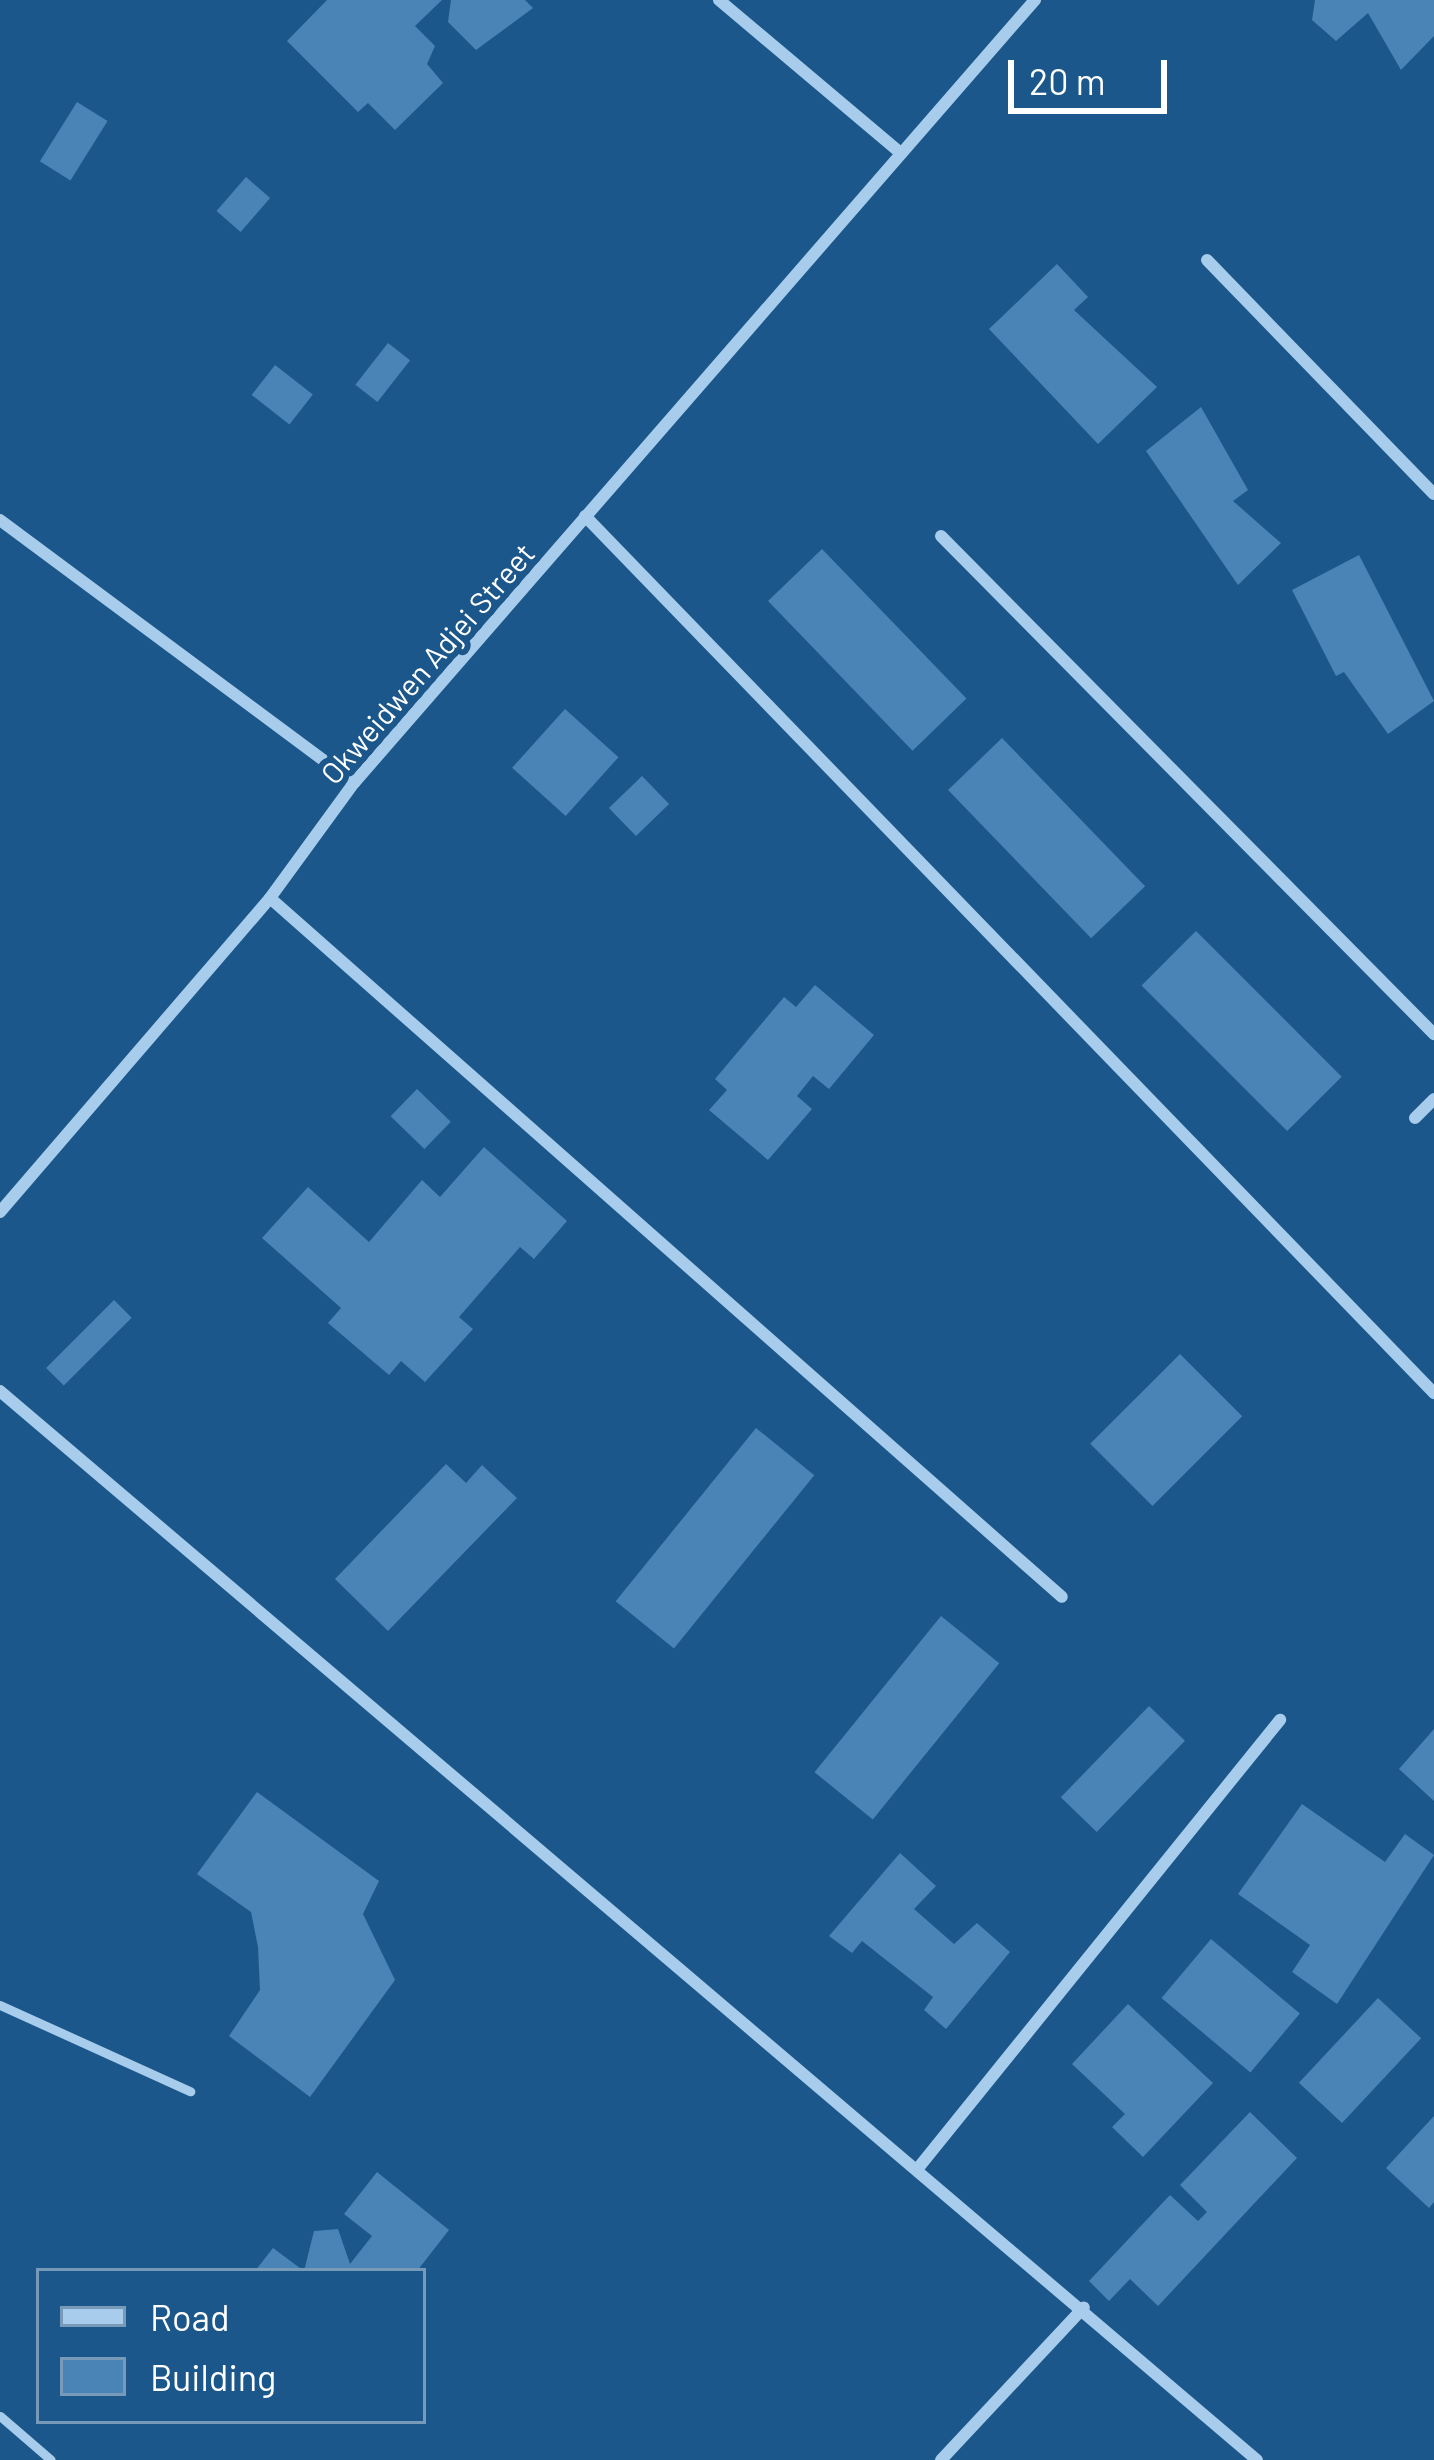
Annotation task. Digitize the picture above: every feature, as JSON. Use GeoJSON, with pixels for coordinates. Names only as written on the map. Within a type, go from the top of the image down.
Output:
{"type":"FeatureCollection","features":[{"type":"Feature","properties":{"kind":"street"},"geometry":{"type":"LineString","coordinates":[[719,0],[901,153]]}},
{"type":"Feature","properties":{"kind":"street","name":"Okweidwen Adjei Street"},"geometry":{"type":"LineString","coordinates":[[0,1213],[270,898],[354,783],[1035,0]]}},
{"type":"Feature","properties":{"kind":"street"},"geometry":{"type":"LineString","coordinates":[[1208,260],[1434,494]]}},
{"type":"Feature","properties":{"kind":"street"},"geometry":{"type":"LineString","coordinates":[[586,516],[1434,1393]]}},
{"type":"Feature","properties":{"kind":"street"},"geometry":{"type":"LineString","coordinates":[[0,520],[354,783]]}},
{"type":"Feature","properties":{"kind":"street"},"geometry":{"type":"LineString","coordinates":[[941,536],[1434,1034]]}},
{"type":"Feature","properties":{"kind":"street"},"geometry":{"type":"LineString","coordinates":[[270,898],[1062,1597]]}},
{"type":"Feature","properties":{"kind":"street"},"geometry":{"type":"LineString","coordinates":[[1415,1118],[1434,1100]]}},
{"type":"Feature","properties":{"kind":"street"},"geometry":{"type":"LineString","coordinates":[[0,1391],[1084,2307],[1256,2460]]}},
{"type":"Feature","properties":{"kind":"street"},"geometry":{"type":"LineString","coordinates":[[919,2167],[1280,1720]]}},
{"type":"Feature","properties":{"kind":"street"},"geometry":{"type":"LineString","coordinates":[[941,2460],[1084,2307]]}},
{"type":"Feature","properties":{"kind":"lane"},"geometry":{"type":"LineString","coordinates":[[0,2005],[190,2091]]}},
{"type":"Feature","properties":{"kind":"lane"},"geometry":{"type":"LineString","coordinates":[[0,2416],[51,2460]]}},
{"type":"Feature","properties":{"kind":"building"},"geometry":{"type":"Polygon","coordinates":[[[327,0],[442,0],[415,26],[435,46],[427,64],[443,83],[395,130],[368,103],[358,112],[287,41],[327,0]]]}},
{"type":"Feature","properties":{"kind":"building"},"geometry":{"type":"Polygon","coordinates":[[[451,0],[525,0],[533,8],[476,50],[448,22],[451,0]]]}},
{"type":"Feature","properties":{"kind":"building"},"geometry":{"type":"Polygon","coordinates":[[[1315,0],[1434,0],[1434,36],[1401,70],[1368,13],[1336,41],[1312,20],[1315,0]]]}},
{"type":"Feature","properties":{"kind":"building"},"geometry":{"type":"Polygon","coordinates":[[[77,102],[108,121],[70,180],[40,161],[77,102]]]}},
{"type":"Feature","properties":{"kind":"building"},"geometry":{"type":"Polygon","coordinates":[[[246,177],[270,198],[241,232],[216,211],[246,177]]]}},
{"type":"Feature","properties":{"kind":"building"},"geometry":{"type":"Polygon","coordinates":[[[1057,264],[1088,297],[1074,310],[1157,387],[1098,444],[989,329],[1057,264]]]}},
{"type":"Feature","properties":{"kind":"building"},"geometry":{"type":"Polygon","coordinates":[[[388,343],[410,360],[377,402],[355,385],[388,343]]]}},
{"type":"Feature","properties":{"kind":"building"},"geometry":{"type":"Polygon","coordinates":[[[275,365],[313,395],[289,424],[252,395],[275,365]]]}},
{"type":"Feature","properties":{"kind":"building"},"geometry":{"type":"Polygon","coordinates":[[[1201,407],[1248,490],[1233,501],[1281,543],[1238,585],[1146,451],[1201,407]]]}},
{"type":"Feature","properties":{"kind":"building"},"geometry":{"type":"Polygon","coordinates":[[[822,549],[966,699],[913,751],[768,601],[822,549]]]}},
{"type":"Feature","properties":{"kind":"building"},"geometry":{"type":"Polygon","coordinates":[[[1359,555],[1434,701],[1388,734],[1344,672],[1336,676],[1292,590],[1359,555]]]}},
{"type":"Feature","properties":{"kind":"building"},"geometry":{"type":"Polygon","coordinates":[[[565,709],[619,757],[566,816],[512,768],[565,709]]]}},
{"type":"Feature","properties":{"kind":"building"},"geometry":{"type":"Polygon","coordinates":[[[1002,738],[1145,886],[1091,938],[948,790],[1002,738]]]}},
{"type":"Feature","properties":{"kind":"building"},"geometry":{"type":"Polygon","coordinates":[[[642,776],[669,804],[636,836],[609,808],[642,776]]]}},
{"type":"Feature","properties":{"kind":"building"},"geometry":{"type":"Polygon","coordinates":[[[1196,931],[1342,1077],[1287,1131],[1142,985],[1196,931]]]}},
{"type":"Feature","properties":{"kind":"building"},"geometry":{"type":"Polygon","coordinates":[[[815,985],[874,1035],[829,1089],[813,1076],[797,1096],[812,1109],[768,1160],[709,1110],[727,1090],[715,1079],[784,997],[796,1007],[815,985]]]}},
{"type":"Feature","properties":{"kind":"building"},"geometry":{"type":"Polygon","coordinates":[[[417,1089],[451,1122],[424,1149],[391,1116],[417,1089]]]}},
{"type":"Feature","properties":{"kind":"building"},"geometry":{"type":"Polygon","coordinates":[[[484,1147],[567,1221],[534,1259],[520,1247],[459,1317],[473,1329],[425,1382],[401,1361],[389,1375],[328,1323],[341,1308],[262,1238],[308,1187],[369,1242],[422,1180],[440,1197],[484,1147]]]}},
{"type":"Feature","properties":{"kind":"building"},"geometry":{"type":"Polygon","coordinates":[[[114,1300],[132,1318],[64,1386],[46,1368],[114,1300]]]}},
{"type":"Feature","properties":{"kind":"building"},"geometry":{"type":"Polygon","coordinates":[[[1180,1354],[1242,1416],[1152,1506],[1090,1444],[1180,1354]]]}},
{"type":"Feature","properties":{"kind":"building"},"geometry":{"type":"Polygon","coordinates":[[[756,1428],[814,1475],[674,1649],[616,1601],[756,1428]]]}},
{"type":"Feature","properties":{"kind":"building"},"geometry":{"type":"Polygon","coordinates":[[[446,1464],[466,1483],[482,1465],[517,1498],[388,1631],[335,1579],[446,1464]]]}},
{"type":"Feature","properties":{"kind":"building"},"geometry":{"type":"Polygon","coordinates":[[[941,1616],[999,1663],[873,1819],[815,1772],[941,1616]]]}},
{"type":"Feature","properties":{"kind":"building"},"geometry":{"type":"Polygon","coordinates":[[[1149,1706],[1185,1741],[1097,1832],[1061,1797],[1149,1706]]]}},
{"type":"Feature","properties":{"kind":"building"},"geometry":{"type":"Polygon","coordinates":[[[1434,1729],[1434,1801],[1399,1769],[1434,1729]]]}},
{"type":"Feature","properties":{"kind":"building"},"geometry":{"type":"Polygon","coordinates":[[[257,1792],[379,1881],[363,1914],[395,1980],[310,2097],[229,2036],[260,1990],[258,1947],[251,1912],[197,1874],[257,1792]]]}},
{"type":"Feature","properties":{"kind":"building"},"geometry":{"type":"Polygon","coordinates":[[[1302,1804],[1385,1862],[1405,1834],[1434,1855],[1337,2004],[1292,1972],[1310,1945],[1238,1894],[1302,1804]]]}},
{"type":"Feature","properties":{"kind":"building"},"geometry":{"type":"Polygon","coordinates":[[[900,1853],[936,1886],[914,1909],[954,1944],[977,1923],[1010,1952],[946,2029],[924,2010],[933,1997],[862,1941],[852,1953],[829,1936],[900,1853]]]}},
{"type":"Feature","properties":{"kind":"building"},"geometry":{"type":"Polygon","coordinates":[[[1211,1939],[1300,2014],[1250,2073],[1162,1998],[1211,1939]]]}},
{"type":"Feature","properties":{"kind":"building"},"geometry":{"type":"Polygon","coordinates":[[[1378,1998],[1421,2038],[1342,2123],[1299,2083],[1378,1998]]]}},
{"type":"Feature","properties":{"kind":"building"},"geometry":{"type":"Polygon","coordinates":[[[1128,2004],[1213,2083],[1143,2157],[1112,2127],[1125,2114],[1072,2064],[1128,2004]]]}},
{"type":"Feature","properties":{"kind":"building"},"geometry":{"type":"Polygon","coordinates":[[[1250,2112],[1297,2158],[1158,2306],[1130,2279],[1109,2301],[1089,2281],[1170,2195],[1198,2221],[1207,2212],[1180,2185],[1250,2112]]]}},
{"type":"Feature","properties":{"kind":"building"},"geometry":{"type":"Polygon","coordinates":[[[1434,2116],[1434,2202],[1429,2208],[1386,2168],[1434,2116]]]}},
{"type":"Feature","properties":{"kind":"building"},"geometry":{"type":"Polygon","coordinates":[[[377,2172],[449,2230],[419,2268],[305,2268],[314,2231],[338,2229],[350,2264],[372,2236],[344,2214],[377,2172]]]}},
{"type":"Feature","properties":{"kind":"building"},"geometry":{"type":"Polygon","coordinates":[[[273,2248],[300,2268],[257,2268],[273,2248]]]}}]}
